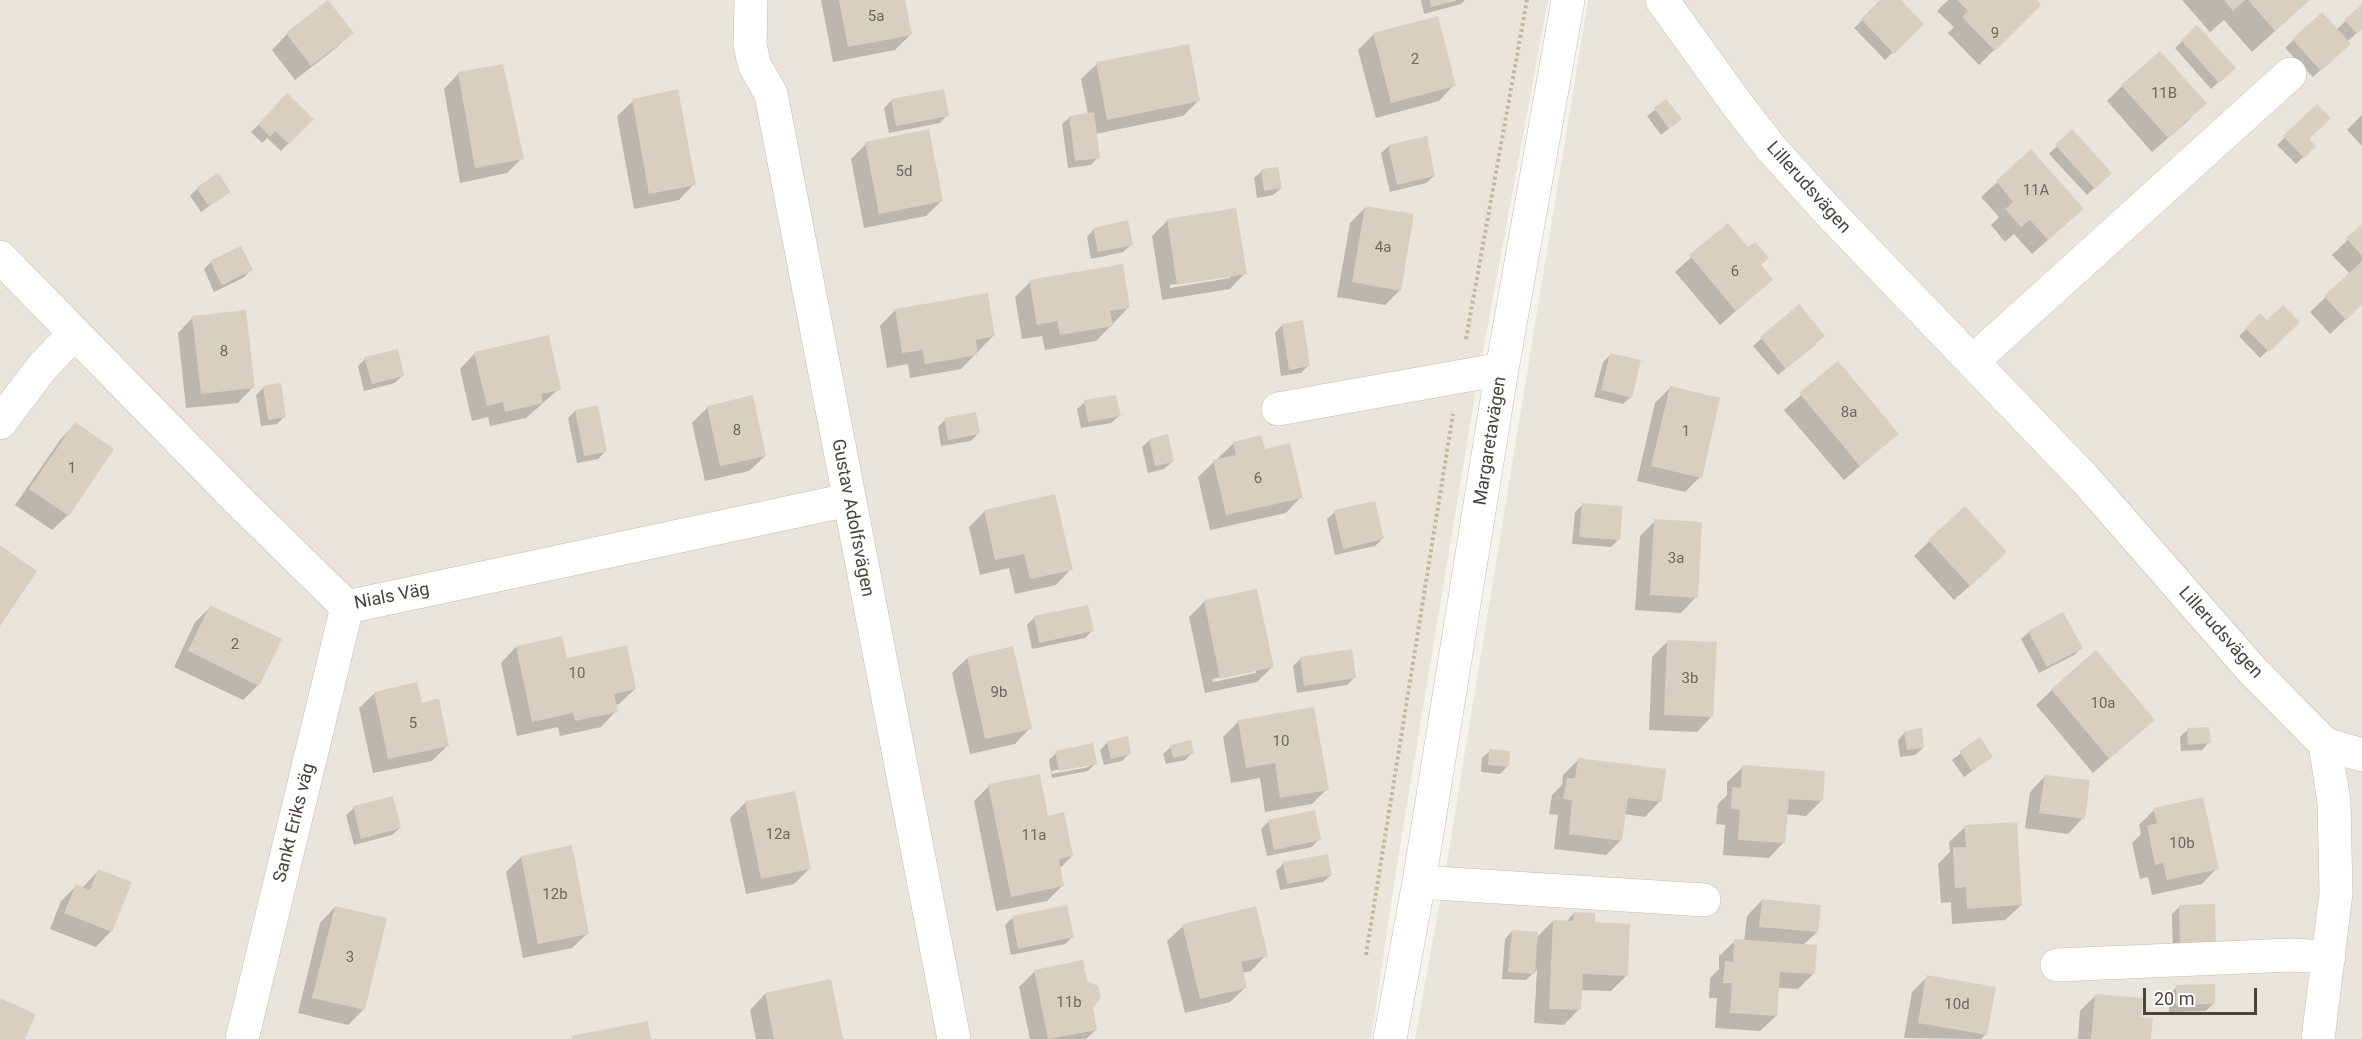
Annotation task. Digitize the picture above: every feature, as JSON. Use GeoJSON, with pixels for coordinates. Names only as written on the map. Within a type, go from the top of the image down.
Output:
{"type":"FeatureCollection","features":[{"type":"Feature","properties":{"kind":"street","name":"Gustav Adolfsvägen"},"geometry":{"type":"LineString","coordinates":[[751,0],[750,46],[755,66],[771,94],[954,1039]]}},
{"type":"Feature","properties":{"kind":"street","name":"Margaretavägen"},"geometry":{"type":"LineString","coordinates":[[1390,1039],[1419,882],[1503,369],[1568,0]]}},
{"type":"Feature","properties":{"kind":"street","name":"Lillerudsvägen"},"geometry":{"type":"LineString","coordinates":[[1662,0],[1770,148],[2085,479],[2252,670],[2325,744]]}},
{"type":"Feature","properties":{"kind":"street"},"geometry":{"type":"LineString","coordinates":[[1973,361],[2290,74]]}},
{"type":"Feature","properties":{"kind":"street","name":"Nials Väg"},"geometry":{"type":"LineString","coordinates":[[0,257],[347,607],[848,500]]}},
{"type":"Feature","properties":{"kind":"street"},"geometry":{"type":"LineString","coordinates":[[0,423],[43,366],[74,334]]}},
{"type":"Feature","properties":{"kind":"street"},"geometry":{"type":"LineString","coordinates":[[1278,409],[1503,369]]}},
{"type":"Feature","properties":{"kind":"street","name":"Sankt Eriks väg"},"geometry":{"type":"LineString","coordinates":[[242,1039],[347,607]]}},
{"type":"Feature","properties":{"kind":"street"},"geometry":{"type":"LineString","coordinates":[[2318,1039],[2336,893],[2334,802],[2325,744],[2362,755]]}},
{"type":"Feature","properties":{"kind":"street"},"geometry":{"type":"LineString","coordinates":[[1419,882],[1704,900]]}},
{"type":"Feature","properties":{"kind":"street"},"geometry":{"type":"LineString","coordinates":[[2056,965],[2291,955],[2329,957]]}},
{"type":"Feature","properties":{"kind":"path"},"geometry":{"type":"LineString","coordinates":[[1365,959],[1460,376],[1527,0]]}},
{"type":"Feature","properties":{"kind":"shaded area"},"geometry":{"type":"Polygon","coordinates":[[[0,0],[1548,0],[1475,395],[1395,877],[1371,1039],[0,1039],[0,0]]]}},
{"type":"Feature","properties":{"kind":"shaded area"},"geometry":{"type":"Polygon","coordinates":[[[1588,0],[2362,0],[2362,1039],[1415,1039],[1447,862],[1588,0]]]}},
{"type":"Feature","properties":{"kind":"building"},"geometry":{"type":"Polygon","coordinates":[[[328,0],[354,33],[311,66],[286,33],[328,0]]]}},
{"type":"Feature","properties":{"kind":"building"},"geometry":{"type":"Polygon","coordinates":[[[839,0],[905,0],[912,35],[848,47],[839,0]]]}},
{"type":"Feature","properties":{"kind":"building"},"geometry":{"type":"Polygon","coordinates":[[[1430,0],[1456,0],[1456,1],[1431,7],[1430,0]]]}},
{"type":"Feature","properties":{"kind":"building"},"geometry":{"type":"Polygon","coordinates":[[[1880,0],[1901,0],[1924,24],[1894,54],[1861,19],[1880,0]]]}},
{"type":"Feature","properties":{"kind":"building"},"geometry":{"type":"Polygon","coordinates":[[[1957,0],[2037,0],[2041,5],[1995,51],[1962,17],[1968,11],[1957,0]]]}},
{"type":"Feature","properties":{"kind":"building"},"geometry":{"type":"Polygon","coordinates":[[[2224,0],[2245,0],[2233,11],[2224,0]]]}},
{"type":"Feature","properties":{"kind":"building"},"geometry":{"type":"Polygon","coordinates":[[[2248,0],[2310,0],[2275,31],[2248,0]]]}},
{"type":"Feature","properties":{"kind":"building"},"geometry":{"type":"Polygon","coordinates":[[[2362,4],[2362,29],[2357,34],[2344,20],[2362,4]]]}},
{"type":"Feature","properties":{"kind":"building"},"geometry":{"type":"Polygon","coordinates":[[[2322,12],[2351,44],[2321,71],[2292,39],[2322,12]]]}},
{"type":"Feature","properties":{"kind":"building"},"geometry":{"type":"Polygon","coordinates":[[[1438,16],[1456,86],[1391,103],[1373,33],[1438,16]]]}},
{"type":"Feature","properties":{"kind":"building"},"geometry":{"type":"Polygon","coordinates":[[[2197,25],[2236,68],[2219,83],[2181,40],[2197,25]]]}},
{"type":"Feature","properties":{"kind":"building"},"geometry":{"type":"Polygon","coordinates":[[[1189,44],[1200,101],[1107,120],[1096,62],[1189,44]]]}},
{"type":"Feature","properties":{"kind":"building"},"geometry":{"type":"Polygon","coordinates":[[[2160,51],[2207,103],[2168,138],[2121,85],[2160,51]]]}},
{"type":"Feature","properties":{"kind":"building"},"geometry":{"type":"Polygon","coordinates":[[[503,64],[524,159],[475,168],[458,72],[503,64]]]}},
{"type":"Feature","properties":{"kind":"building"},"geometry":{"type":"Polygon","coordinates":[[[678,89],[696,185],[649,194],[632,99],[678,89]]]}},
{"type":"Feature","properties":{"kind":"building"},"geometry":{"type":"Polygon","coordinates":[[[944,89],[949,116],[896,126],[891,99],[944,89]]]}},
{"type":"Feature","properties":{"kind":"building"},"geometry":{"type":"Polygon","coordinates":[[[287,93],[314,119],[289,144],[275,131],[270,137],[258,124],[287,93]]]}},
{"type":"Feature","properties":{"kind":"building"},"geometry":{"type":"Polygon","coordinates":[[[1666,99],[1682,119],[1669,129],[1654,108],[1666,99]]]}},
{"type":"Feature","properties":{"kind":"building"},"geometry":{"type":"Polygon","coordinates":[[[2317,104],[2331,118],[2309,139],[2316,146],[2304,158],[2283,136],[2317,104]]]}},
{"type":"Feature","properties":{"kind":"building"},"geometry":{"type":"Polygon","coordinates":[[[1094,112],[1100,158],[1075,161],[1069,116],[1094,112]]]}},
{"type":"Feature","properties":{"kind":"building"},"geometry":{"type":"Polygon","coordinates":[[[929,129],[943,201],[879,214],[865,142],[929,129]]]}},
{"type":"Feature","properties":{"kind":"building"},"geometry":{"type":"Polygon","coordinates":[[[2072,129],[2112,173],[2095,189],[2055,145],[2072,129]]]}},
{"type":"Feature","properties":{"kind":"building"},"geometry":{"type":"Polygon","coordinates":[[[1427,136],[1435,176],[1397,185],[1388,145],[1427,136]]]}},
{"type":"Feature","properties":{"kind":"building"},"geometry":{"type":"Polygon","coordinates":[[[2031,149],[2084,209],[2048,240],[2030,220],[2021,227],[2005,209],[2013,202],[1996,181],[2031,149]]]}},
{"type":"Feature","properties":{"kind":"building"},"geometry":{"type":"Polygon","coordinates":[[[1278,167],[1282,188],[1264,191],[1261,169],[1278,167]]]}},
{"type":"Feature","properties":{"kind":"building"},"geometry":{"type":"Polygon","coordinates":[[[218,173],[231,192],[209,206],[196,188],[218,173]]]}},
{"type":"Feature","properties":{"kind":"building"},"geometry":{"type":"Polygon","coordinates":[[[1365,206],[1414,214],[1401,291],[1352,282],[1365,206]]]}},
{"type":"Feature","properties":{"kind":"building"},"geometry":{"type":"Polygon","coordinates":[[[1236,208],[1247,274],[1177,285],[1167,219],[1236,208]]]}},
{"type":"Feature","properties":{"kind":"building"},"geometry":{"type":"Polygon","coordinates":[[[1128,220],[1133,245],[1098,252],[1093,228],[1128,220]]]}},
{"type":"Feature","properties":{"kind":"building"},"geometry":{"type":"Polygon","coordinates":[[[1728,223],[1748,247],[1755,242],[1769,258],[1761,265],[1773,280],[1736,311],[1689,255],[1728,223]]]}},
{"type":"Feature","properties":{"kind":"building"},"geometry":{"type":"Polygon","coordinates":[[[2362,224],[2362,256],[2346,238],[2362,224]]]}},
{"type":"Feature","properties":{"kind":"building"},"geometry":{"type":"Polygon","coordinates":[[[241,246],[253,270],[222,285],[210,261],[241,246]]]}},
{"type":"Feature","properties":{"kind":"building"},"geometry":{"type":"Polygon","coordinates":[[[2362,261],[2362,305],[2346,320],[2324,296],[2362,261]]]}},
{"type":"Feature","properties":{"kind":"building"},"geometry":{"type":"Polygon","coordinates":[[[1123,264],[1130,308],[1110,311],[1113,326],[1060,335],[1057,321],[1037,325],[1029,280],[1123,264]]]}},
{"type":"Feature","properties":{"kind":"building"},"geometry":{"type":"Polygon","coordinates":[[[988,293],[995,336],[976,340],[978,355],[925,364],[923,350],[902,353],[895,309],[988,293]]]}},
{"type":"Feature","properties":{"kind":"building"},"geometry":{"type":"Polygon","coordinates":[[[1799,304],[1825,336],[1786,369],[1760,337],[1799,304]]]}},
{"type":"Feature","properties":{"kind":"building"},"geometry":{"type":"Polygon","coordinates":[[[2283,305],[2300,322],[2269,352],[2245,328],[2260,313],[2267,320],[2283,305]]]}},
{"type":"Feature","properties":{"kind":"building"},"geometry":{"type":"Polygon","coordinates":[[[246,310],[255,388],[201,394],[192,316],[246,310]]]}},
{"type":"Feature","properties":{"kind":"building"},"geometry":{"type":"Polygon","coordinates":[[[1303,320],[1310,366],[1289,370],[1282,324],[1303,320]]]}},
{"type":"Feature","properties":{"kind":"building"},"geometry":{"type":"Polygon","coordinates":[[[549,335],[561,390],[541,394],[543,403],[505,412],[503,402],[487,406],[474,352],[549,335]]]}},
{"type":"Feature","properties":{"kind":"building"},"geometry":{"type":"Polygon","coordinates":[[[398,349],[404,376],[372,384],[364,357],[398,349]]]}},
{"type":"Feature","properties":{"kind":"building"},"geometry":{"type":"Polygon","coordinates":[[[1610,353],[1641,360],[1632,398],[1601,390],[1610,353]]]}},
{"type":"Feature","properties":{"kind":"building"},"geometry":{"type":"Polygon","coordinates":[[[1838,361],[1899,434],[1860,466],[1799,393],[1838,361]]]}},
{"type":"Feature","properties":{"kind":"building"},"geometry":{"type":"Polygon","coordinates":[[[281,383],[286,417],[268,420],[263,386],[281,383]]]}},
{"type":"Feature","properties":{"kind":"building"},"geometry":{"type":"Polygon","coordinates":[[[1670,386],[1720,398],[1702,478],[1651,466],[1670,386]]]}},
{"type":"Feature","properties":{"kind":"building"},"geometry":{"type":"Polygon","coordinates":[[[753,395],[766,456],[720,466],[707,406],[753,395]]]}},
{"type":"Feature","properties":{"kind":"building"},"geometry":{"type":"Polygon","coordinates":[[[1116,395],[1121,416],[1088,422],[1084,400],[1116,395]]]}},
{"type":"Feature","properties":{"kind":"building"},"geometry":{"type":"Polygon","coordinates":[[[598,405],[607,452],[584,456],[575,410],[598,405]]]}},
{"type":"Feature","properties":{"kind":"building"},"geometry":{"type":"Polygon","coordinates":[[[976,412],[980,434],[948,440],[944,418],[976,412]]]}},
{"type":"Feature","properties":{"kind":"building"},"geometry":{"type":"Polygon","coordinates":[[[75,422],[114,449],[69,516],[29,489],[75,422]]]}},
{"type":"Feature","properties":{"kind":"building"},"geometry":{"type":"Polygon","coordinates":[[[1168,434],[1174,462],[1155,466],[1149,439],[1168,434]]]}},
{"type":"Feature","properties":{"kind":"building"},"geometry":{"type":"Polygon","coordinates":[[[1261,435],[1265,449],[1290,443],[1303,498],[1226,515],[1213,460],[1236,455],[1233,442],[1261,435]]]}},
{"type":"Feature","properties":{"kind":"building"},"geometry":{"type":"Polygon","coordinates":[[[1055,494],[1073,570],[1030,579],[1024,554],[995,560],[984,510],[1055,494]]]}},
{"type":"Feature","properties":{"kind":"building"},"geometry":{"type":"Polygon","coordinates":[[[1375,501],[1384,539],[1343,549],[1334,510],[1375,501]]]}},
{"type":"Feature","properties":{"kind":"building"},"geometry":{"type":"Polygon","coordinates":[[[1582,503],[1623,506],[1620,540],[1579,537],[1582,503]]]}},
{"type":"Feature","properties":{"kind":"building"},"geometry":{"type":"Polygon","coordinates":[[[1965,506],[2007,552],[1970,586],[1928,540],[1965,506]]]}},
{"type":"Feature","properties":{"kind":"building"},"geometry":{"type":"Polygon","coordinates":[[[1654,519],[1702,522],[1698,598],[1650,595],[1654,519]]]}},
{"type":"Feature","properties":{"kind":"building"},"geometry":{"type":"Polygon","coordinates":[[[0,545],[37,571],[0,626],[0,545]]]}},
{"type":"Feature","properties":{"kind":"building"},"geometry":{"type":"Polygon","coordinates":[[[1257,589],[1274,667],[1220,679],[1204,600],[1257,589]]]}},
{"type":"Feature","properties":{"kind":"building"},"geometry":{"type":"Polygon","coordinates":[[[210,605],[282,639],[259,686],[188,651],[210,605]]]}},
{"type":"Feature","properties":{"kind":"building"},"geometry":{"type":"Polygon","coordinates":[[[1088,605],[1094,631],[1039,643],[1034,616],[1088,605]]]}},
{"type":"Feature","properties":{"kind":"building"},"geometry":{"type":"Polygon","coordinates":[[[2063,612],[2083,648],[2047,667],[2028,631],[2063,612]]]}},
{"type":"Feature","properties":{"kind":"building"},"geometry":{"type":"Polygon","coordinates":[[[562,636],[567,658],[627,645],[636,689],[614,694],[618,712],[575,721],[573,713],[532,722],[516,646],[562,636]]]}},
{"type":"Feature","properties":{"kind":"building"},"geometry":{"type":"Polygon","coordinates":[[[1667,640],[1717,642],[1713,717],[1664,715],[1667,640]]]}},
{"type":"Feature","properties":{"kind":"building"},"geometry":{"type":"Polygon","coordinates":[[[1013,646],[1032,729],[985,739],[967,657],[1013,646]]]}},
{"type":"Feature","properties":{"kind":"building"},"geometry":{"type":"Polygon","coordinates":[[[1352,649],[1356,678],[1304,686],[1300,657],[1352,649]]]}},
{"type":"Feature","properties":{"kind":"building"},"geometry":{"type":"Polygon","coordinates":[[[2096,650],[2155,720],[2109,759],[2051,689],[2096,650]]]}},
{"type":"Feature","properties":{"kind":"building"},"geometry":{"type":"Polygon","coordinates":[[[417,682],[422,703],[439,698],[449,746],[388,759],[374,692],[417,682]]]}},
{"type":"Feature","properties":{"kind":"building"},"geometry":{"type":"Polygon","coordinates":[[[1314,707],[1329,790],[1280,798],[1275,763],[1246,768],[1238,720],[1314,707]]]}},
{"type":"Feature","properties":{"kind":"building"},"geometry":{"type":"Polygon","coordinates":[[[2209,727],[2211,743],[2188,745],[2187,728],[2209,727]]]}},
{"type":"Feature","properties":{"kind":"building"},"geometry":{"type":"Polygon","coordinates":[[[1922,728],[1924,748],[1907,750],[1904,731],[1922,728]]]}},
{"type":"Feature","properties":{"kind":"building"},"geometry":{"type":"Polygon","coordinates":[[[1128,736],[1131,754],[1111,759],[1107,741],[1128,736]]]}},
{"type":"Feature","properties":{"kind":"building"},"geometry":{"type":"Polygon","coordinates":[[[1980,737],[1993,757],[1972,771],[1959,751],[1980,737]]]}},
{"type":"Feature","properties":{"kind":"building"},"geometry":{"type":"Polygon","coordinates":[[[1191,740],[1194,753],[1173,758],[1170,745],[1191,740]]]}},
{"type":"Feature","properties":{"kind":"building"},"geometry":{"type":"Polygon","coordinates":[[[1093,743],[1097,764],[1059,771],[1055,751],[1093,743]]]}},
{"type":"Feature","properties":{"kind":"building"},"geometry":{"type":"Polygon","coordinates":[[[1489,749],[1510,751],[1509,767],[1488,765],[1489,749]]]}},
{"type":"Feature","properties":{"kind":"building"},"geometry":{"type":"Polygon","coordinates":[[[1578,758],[1666,769],[1662,802],[1628,798],[1622,841],[1569,834],[1572,800],[1563,799],[1567,778],[1575,778],[1578,758]]]}},
{"type":"Feature","properties":{"kind":"building"},"geometry":{"type":"Polygon","coordinates":[[[1742,765],[1825,771],[1823,801],[1789,799],[1785,843],[1738,840],[1740,810],[1731,809],[1732,787],[1741,788],[1742,765]]]}},
{"type":"Feature","properties":{"kind":"building"},"geometry":{"type":"Polygon","coordinates":[[[1040,774],[1048,816],[1064,812],[1073,856],[1059,859],[1064,886],[1011,897],[988,784],[1040,774]]]}},
{"type":"Feature","properties":{"kind":"building"},"geometry":{"type":"Polygon","coordinates":[[[2045,775],[2090,780],[2085,819],[2039,813],[2045,775]]]}},
{"type":"Feature","properties":{"kind":"building"},"geometry":{"type":"Polygon","coordinates":[[[795,791],[811,869],[761,879],[745,801],[795,791]]]}},
{"type":"Feature","properties":{"kind":"building"},"geometry":{"type":"Polygon","coordinates":[[[393,796],[401,828],[361,839],[353,806],[393,796]]]}},
{"type":"Feature","properties":{"kind":"building"},"geometry":{"type":"Polygon","coordinates":[[[2203,797],[2219,869],[2167,880],[2163,863],[2155,865],[2147,826],[2157,823],[2153,808],[2203,797]]]}},
{"type":"Feature","properties":{"kind":"building"},"geometry":{"type":"Polygon","coordinates":[[[1315,810],[1321,840],[1274,850],[1268,820],[1315,810]]]}},
{"type":"Feature","properties":{"kind":"building"},"geometry":{"type":"Polygon","coordinates":[[[2017,822],[2022,905],[1967,909],[1966,887],[1955,888],[1953,847],[1966,847],[1964,825],[2017,822]]]}},
{"type":"Feature","properties":{"kind":"building"},"geometry":{"type":"Polygon","coordinates":[[[572,845],[589,934],[538,944],[521,856],[572,845]]]}},
{"type":"Feature","properties":{"kind":"building"},"geometry":{"type":"Polygon","coordinates":[[[1328,854],[1332,875],[1287,884],[1283,862],[1328,854]]]}},
{"type":"Feature","properties":{"kind":"building"},"geometry":{"type":"Polygon","coordinates":[[[98,869],[132,882],[112,932],[64,913],[76,884],[90,890],[98,869]]]}},
{"type":"Feature","properties":{"kind":"building"},"geometry":{"type":"Polygon","coordinates":[[[1762,899],[1821,905],[1818,932],[1759,927],[1762,899]]]}},
{"type":"Feature","properties":{"kind":"building"},"geometry":{"type":"Polygon","coordinates":[[[2215,904],[2216,946],[2180,948],[2179,905],[2215,904]]]}},
{"type":"Feature","properties":{"kind":"building"},"geometry":{"type":"Polygon","coordinates":[[[1067,905],[1074,937],[1018,949],[1012,916],[1067,905]]]}},
{"type":"Feature","properties":{"kind":"building"},"geometry":{"type":"Polygon","coordinates":[[[335,906],[387,918],[365,1010],[312,998],[335,906]]]}},
{"type":"Feature","properties":{"kind":"building"},"geometry":{"type":"Polygon","coordinates":[[[1256,906],[1268,956],[1241,962],[1247,988],[1200,999],[1182,924],[1256,906]]]}},
{"type":"Feature","properties":{"kind":"building"},"geometry":{"type":"Polygon","coordinates":[[[1574,912],[1595,913],[1595,922],[1630,924],[1628,976],[1583,974],[1581,1010],[1549,1009],[1553,920],[1573,921],[1574,912]]]}},
{"type":"Feature","properties":{"kind":"building"},"geometry":{"type":"Polygon","coordinates":[[[1512,930],[1538,932],[1535,974],[1508,972],[1512,930]]]}},
{"type":"Feature","properties":{"kind":"building"},"geometry":{"type":"Polygon","coordinates":[[[1734,939],[1817,945],[1815,974],[1780,972],[1777,1016],[1730,1013],[1732,983],[1723,983],[1725,961],[1733,962],[1734,939]]]}},
{"type":"Feature","properties":{"kind":"building"},"geometry":{"type":"Polygon","coordinates":[[[1083,960],[1087,981],[1098,986],[1101,998],[1093,1008],[1097,1030],[1048,1039],[1034,970],[1083,960]]]}},
{"type":"Feature","properties":{"kind":"building"},"geometry":{"type":"Polygon","coordinates":[[[1926,975],[1996,987],[1987,1035],[1918,1023],[1926,975]]]}},
{"type":"Feature","properties":{"kind":"building"},"geometry":{"type":"Polygon","coordinates":[[[831,979],[843,1039],[774,1039],[765,993],[831,979]]]}},
{"type":"Feature","properties":{"kind":"building"},"geometry":{"type":"Polygon","coordinates":[[[2215,984],[2215,1004],[2176,1005],[2176,985],[2215,984]]]}},
{"type":"Feature","properties":{"kind":"building"},"geometry":{"type":"Polygon","coordinates":[[[2095,994],[2143,998],[2141,1017],[2153,1018],[2151,1039],[2091,1039],[2095,994]]]}},
{"type":"Feature","properties":{"kind":"building"},"geometry":{"type":"Polygon","coordinates":[[[0,998],[36,1014],[25,1039],[0,1039],[0,998]]]}},
{"type":"Feature","properties":{"kind":"building"},"geometry":{"type":"Polygon","coordinates":[[[648,1021],[651,1039],[572,1039],[571,1036],[648,1021]]]}}]}
